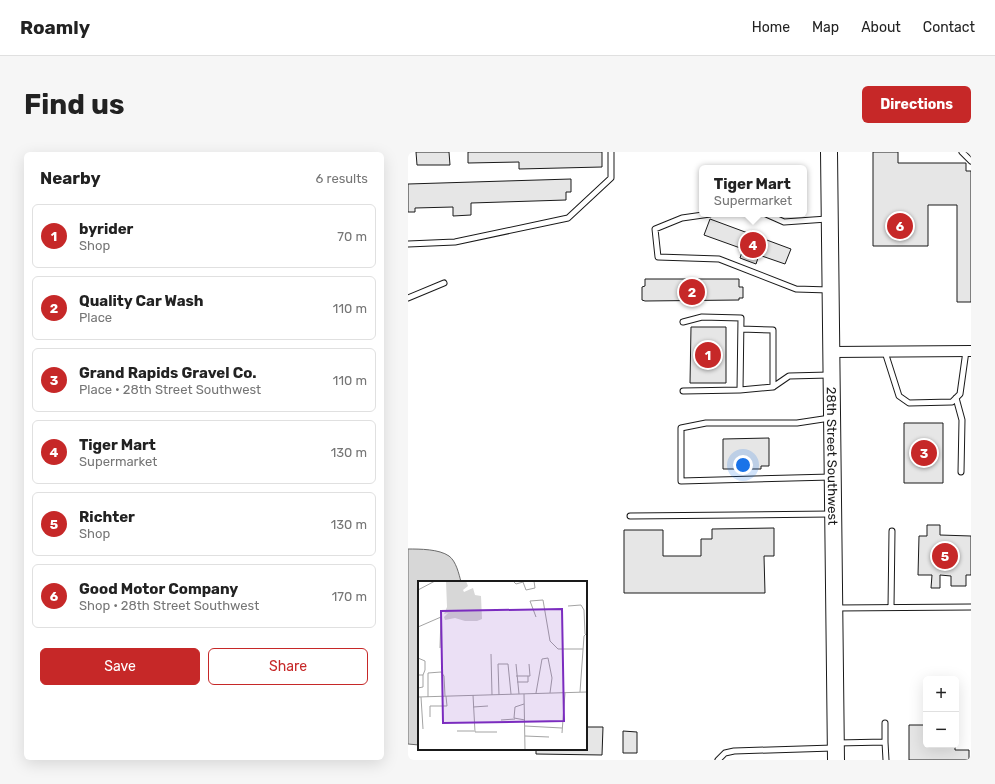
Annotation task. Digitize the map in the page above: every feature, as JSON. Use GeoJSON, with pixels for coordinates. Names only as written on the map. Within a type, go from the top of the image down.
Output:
{"type":"FeatureCollection","features":[{"type":"Feature","properties":{"kind":"main road","name":"28th Street Southwest"},"geometry":{"type":"LineString","coordinates":[[829,152],[836,751]]}},
{"type":"Feature","properties":{"kind":"street"},"geometry":{"type":"LineString","coordinates":[[832,352],[968,351]]}},
{"type":"Feature","properties":{"kind":"lane"},"geometry":{"type":"LineString","coordinates":[[408,244],[454,242],[568,218],[611,178],[611,152]]}},
{"type":"Feature","properties":{"kind":"lane"},"geometry":{"type":"LineString","coordinates":[[962,152],[971,161]]}},
{"type":"Feature","properties":{"kind":"lane"},"geometry":{"type":"LineString","coordinates":[[699,216],[682,218],[655,229],[658,257],[719,259],[796,289],[831,290]]}},
{"type":"Feature","properties":{"kind":"lane"},"geometry":{"type":"LineString","coordinates":[[773,217],[784,222],[830,219]]}},
{"type":"Feature","properties":{"kind":"lane"},"geometry":{"type":"LineString","coordinates":[[408,298],[444,283]]}},
{"type":"Feature","properties":{"kind":"lane"},"geometry":{"type":"LineString","coordinates":[[683,322],[702,317],[741,318],[740,390]]}},
{"type":"Feature","properties":{"kind":"lane"},"geometry":{"type":"LineString","coordinates":[[741,329],[773,330],[773,387]]}},
{"type":"Feature","properties":{"kind":"lane"},"geometry":{"type":"LineString","coordinates":[[886,352],[898,396],[909,403],[952,402],[960,394],[968,351]]}},
{"type":"Feature","properties":{"kind":"lane"},"geometry":{"type":"LineString","coordinates":[[682,391],[740,390],[773,387],[789,376],[832,375]]}},
{"type":"Feature","properties":{"kind":"lane"},"geometry":{"type":"LineString","coordinates":[[956,398],[962,420],[961,472]]}},
{"type":"Feature","properties":{"kind":"lane"},"geometry":{"type":"LineString","coordinates":[[833,418],[797,423],[706,423],[681,428],[681,481],[833,477]]}},
{"type":"Feature","properties":{"kind":"lane"},"geometry":{"type":"LineString","coordinates":[[630,516],[834,514]]}},
{"type":"Feature","properties":{"kind":"lane"},"geometry":{"type":"LineString","coordinates":[[891,607],[892,531]]}},
{"type":"Feature","properties":{"kind":"lane"},"geometry":{"type":"LineString","coordinates":[[835,608],[971,607]]}},
{"type":"Feature","properties":{"kind":"lane"},"geometry":{"type":"LineString","coordinates":[[885,722],[886,760]]}},
{"type":"Feature","properties":{"kind":"lane"},"geometry":{"type":"LineString","coordinates":[[718,760],[725,753],[734,750],[836,751],[886,742]]}},
{"type":"Feature","properties":{"kind":"shaded area"},"geometry":{"type":"Polygon","coordinates":[[[408,549],[424,549],[440,552],[449,556],[455,564],[461,581],[418,581],[418,745],[408,744],[408,549]]]}},
{"type":"Feature","properties":{"kind":"building"},"geometry":{"type":"Polygon","coordinates":[[[416,152],[449,152],[450,165],[417,165],[416,152]]]}},
{"type":"Feature","properties":{"kind":"building"},"geometry":{"type":"Polygon","coordinates":[[[468,152],[602,152],[602,167],[519,169],[519,162],[468,163],[468,152]]]}},
{"type":"Feature","properties":{"kind":"building"},"geometry":{"type":"Polygon","coordinates":[[[873,152],[898,152],[898,163],[966,163],[966,171],[971,171],[971,302],[957,302],[957,205],[928,205],[928,246],[873,246],[873,152]]]}},
{"type":"Feature","properties":{"kind":"building"},"geometry":{"type":"Polygon","coordinates":[[[571,179],[571,192],[566,192],[566,200],[471,203],[471,215],[453,216],[453,207],[415,208],[415,212],[408,212],[408,184],[571,179]]]}},
{"type":"Feature","properties":{"kind":"building"},"geometry":{"type":"Polygon","coordinates":[[[710,219],[791,249],[785,264],[759,255],[756,264],[740,258],[743,249],[704,235],[710,219]]]}},
{"type":"Feature","properties":{"kind":"building"},"geometry":{"type":"Polygon","coordinates":[[[751,231],[764,236],[757,257],[744,252],[751,231]]]}},
{"type":"Feature","properties":{"kind":"building"},"geometry":{"type":"Polygon","coordinates":[[[645,279],[739,279],[739,287],[743,287],[743,298],[739,298],[739,300],[645,301],[642,300],[642,287],[645,286],[645,279]]]}},
{"type":"Feature","properties":{"kind":"building"},"geometry":{"type":"Polygon","coordinates":[[[691,327],[726,327],[726,383],[690,383],[691,327]]]}},
{"type":"Feature","properties":{"kind":"building"},"geometry":{"type":"Polygon","coordinates":[[[904,423],[943,423],[943,483],[904,483],[904,423]]]}},
{"type":"Feature","properties":{"kind":"building"},"geometry":{"type":"Polygon","coordinates":[[[769,438],[769,466],[761,466],[761,469],[723,469],[723,439],[769,438]]]}},
{"type":"Feature","properties":{"kind":"building"},"geometry":{"type":"Polygon","coordinates":[[[927,525],[940,525],[940,535],[971,536],[971,575],[966,575],[966,586],[951,586],[951,576],[940,575],[940,588],[931,588],[932,575],[918,575],[919,536],[927,536],[927,525]]]}},
{"type":"Feature","properties":{"kind":"building"},"geometry":{"type":"Polygon","coordinates":[[[774,528],[774,556],[764,556],[765,593],[624,593],[624,530],[663,530],[663,556],[701,556],[701,539],[712,539],[712,529],[774,528]]]}},
{"type":"Feature","properties":{"kind":"building"},"geometry":{"type":"Polygon","coordinates":[[[909,725],[923,725],[923,748],[955,748],[955,750],[969,750],[969,760],[909,760],[909,725]]]}},
{"type":"Feature","properties":{"kind":"building"},"geometry":{"type":"Polygon","coordinates":[[[587,727],[603,727],[602,755],[536,754],[536,750],[587,750],[587,727]]]}},
{"type":"Feature","properties":{"kind":"building"},"geometry":{"type":"Polygon","coordinates":[[[623,731],[637,732],[637,753],[623,753],[623,731]]]}},
{"type":"Feature","properties":{"kind":"place","name":"Good Motor Company"},"geometry":{"type":"Point","coordinates":[900,226]}},
{"type":"Feature","properties":{"kind":"place","name":"Tiger Mart"},"geometry":{"type":"Point","coordinates":[753,245]}},
{"type":"Feature","properties":{"kind":"place","name":"Quality Car Wash"},"geometry":{"type":"Point","coordinates":[692,292]}},
{"type":"Feature","properties":{"kind":"place","name":"byrider"},"geometry":{"type":"Point","coordinates":[708,355]}},
{"type":"Feature","properties":{"kind":"place","name":"Grand Rapids Gravel Co."},"geometry":{"type":"Point","coordinates":[924,453]}},
{"type":"Feature","properties":{"kind":"place","name":"Richter"},"geometry":{"type":"Point","coordinates":[945,556]}}]}
